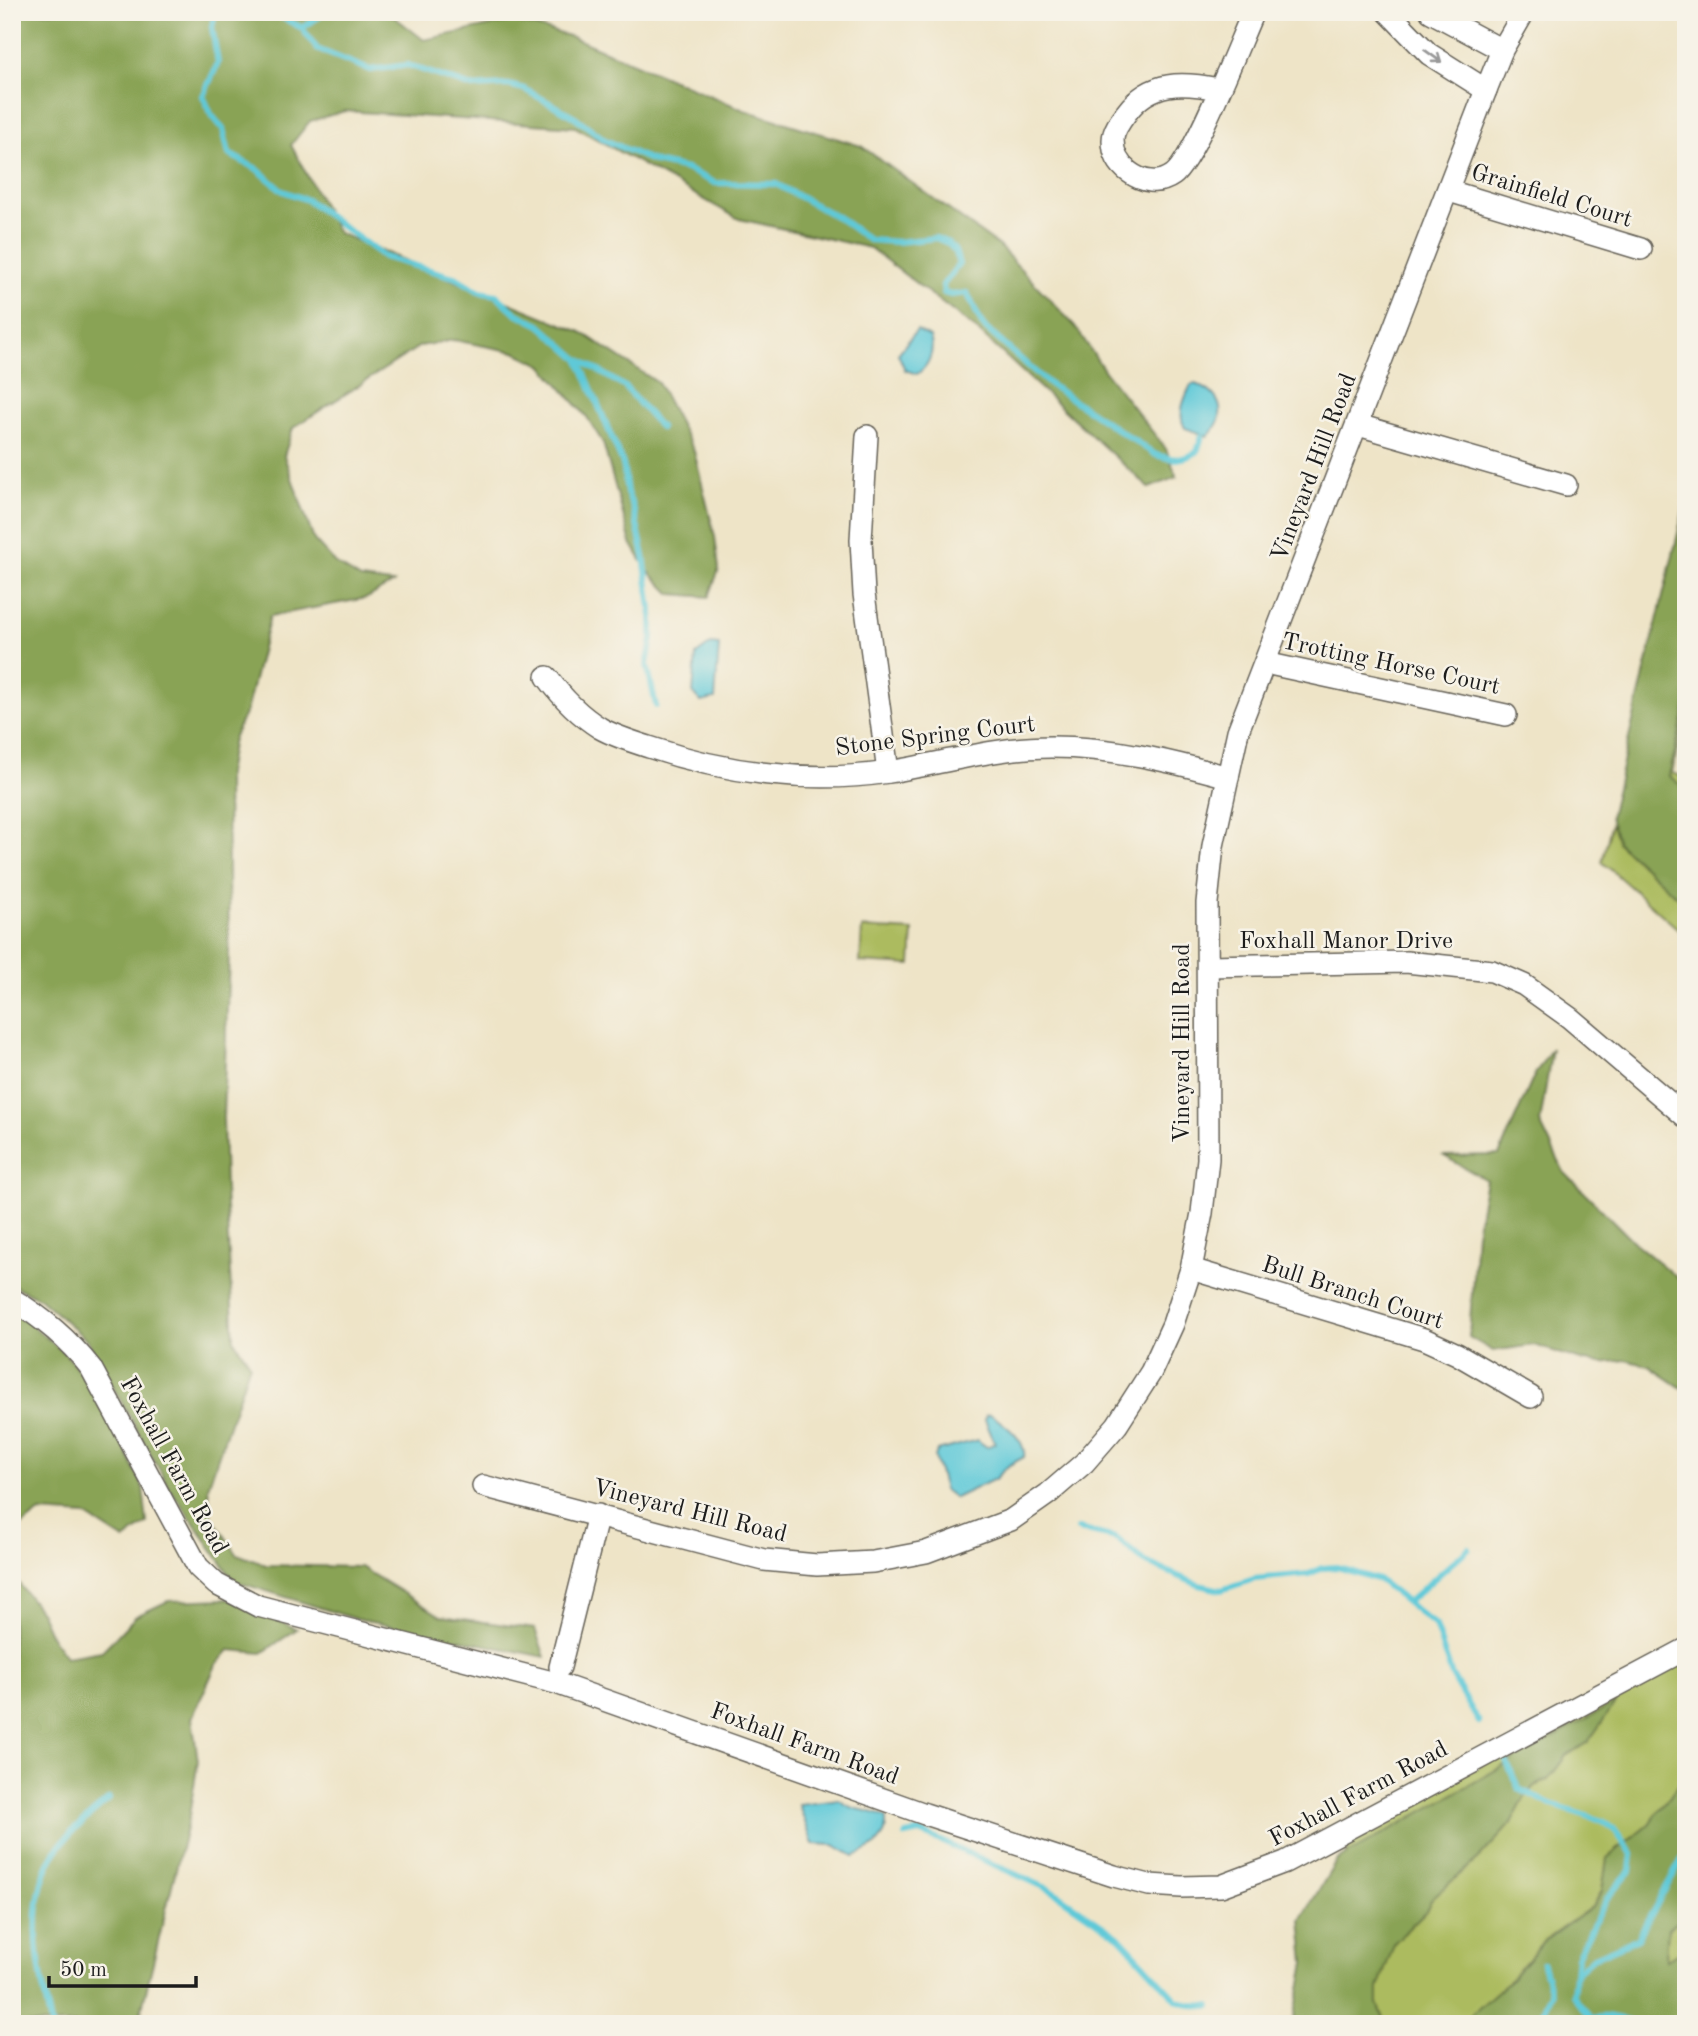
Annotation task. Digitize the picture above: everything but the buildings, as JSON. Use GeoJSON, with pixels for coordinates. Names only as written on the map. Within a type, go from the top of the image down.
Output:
{"type":"FeatureCollection","features":[{"type":"Feature","properties":{"kind":"street"},"geometry":{"type":"LineString","coordinates":[[1218,89],[1189,83],[1167,84],[1133,104],[1113,137],[1115,154],[1121,167],[1146,181],[1161,181],[1174,174],[1186,162],[1253,12]]}},
{"type":"Feature","properties":{"kind":"street"},"geometry":{"type":"LineString","coordinates":[[1388,12],[1429,54],[1486,90]]}},
{"type":"Feature","properties":{"kind":"street"},"geometry":{"type":"LineString","coordinates":[[1432,12],[1502,50]]}},
{"type":"Feature","properties":{"kind":"street","name":"Vineyard Hill Road"},"geometry":{"type":"LineString","coordinates":[[483,1486],[764,1560],[817,1565],[873,1562],[926,1552],[1011,1520],[1048,1494],[1084,1463],[1116,1425],[1151,1372],[1173,1324],[1191,1269],[1208,1159],[1207,903],[1213,846],[1238,731],[1486,90],[1502,50],[1524,12]]}},
{"type":"Feature","properties":{"kind":"street","name":"Grainfield Court"},"geometry":{"type":"LineString","coordinates":[[1449,191],[1641,249]]}},
{"type":"Feature","properties":{"kind":"street"},"geometry":{"type":"LineString","coordinates":[[1358,425],[1566,485]]}},
{"type":"Feature","properties":{"kind":"street"},"geometry":{"type":"LineString","coordinates":[[867,436],[861,540],[864,594],[888,772]]}},
{"type":"Feature","properties":{"kind":"street","name":"Trotting Horse Court"},"geometry":{"type":"LineString","coordinates":[[1265,663],[1506,715]]}},
{"type":"Feature","properties":{"kind":"street","name":"Stone Spring Court"},"geometry":{"type":"LineString","coordinates":[[547,677],[559,694],[601,728],[687,760],[785,775],[888,772],[991,752],[1049,747],[1094,748],[1130,754],[1228,777]]}},
{"type":"Feature","properties":{"kind":"street","name":"Foxhall Manor Drive"},"geometry":{"type":"LineString","coordinates":[[1209,966],[1406,962],[1492,971],[1524,985],[1570,1018],[1686,1117]]}},
{"type":"Feature","properties":{"kind":"street","name":"Bull Branch Court"},"geometry":{"type":"LineString","coordinates":[[1191,1269],[1424,1339],[1457,1354],[1531,1397]]}},
{"type":"Feature","properties":{"kind":"street","name":"Foxhall Farm Road"},"geometry":{"type":"LineString","coordinates":[[12,1299],[49,1322],[91,1368],[198,1567],[216,1584],[235,1596],[258,1606],[369,1637],[556,1683],[925,1814],[1149,1885],[1221,1886],[1254,1876],[1349,1830],[1686,1649]]}},
{"type":"Feature","properties":{"kind":"street"},"geometry":{"type":"LineString","coordinates":[[560,1667],[598,1515]]}},
{"type":"Feature","properties":{"kind":"green space"},"geometry":{"type":"Polygon","coordinates":[[[12,12],[388,12],[424,40],[512,21],[572,37],[744,110],[861,146],[999,246],[1075,326],[1106,373],[1166,449],[1177,477],[1149,488],[977,330],[870,248],[739,219],[575,127],[345,111],[310,121],[291,145],[338,233],[581,332],[658,383],[694,451],[715,537],[719,569],[709,597],[671,594],[647,570],[631,543],[603,443],[587,417],[542,365],[515,352],[454,340],[420,346],[293,428],[284,456],[314,540],[335,563],[361,579],[393,583],[367,598],[270,616],[246,712],[233,738],[227,775],[229,955],[223,1118],[225,1189],[234,1340],[250,1364],[208,1487],[211,1516],[237,1554],[266,1565],[360,1567],[441,1616],[535,1629],[545,1657],[356,1619],[234,1581],[169,1487],[87,1340],[39,1298],[12,1285],[12,12]]]}},
{"type":"Feature","properties":{"kind":"green space"},"geometry":{"type":"Polygon","coordinates":[[[1686,500],[1686,705],[1669,776],[1686,789],[1686,905],[1618,843],[1610,817],[1686,500]]]}},
{"type":"Feature","properties":{"kind":"green space"},"geometry":{"type":"Polygon","coordinates":[[[1686,525],[1686,715],[1672,773],[1686,778],[1686,936],[1602,862],[1686,525]]]}},
{"type":"Feature","properties":{"kind":"green space"},"geometry":{"type":"Polygon","coordinates":[[[862,928],[913,931],[911,965],[860,962],[862,928]]]}},
{"type":"Feature","properties":{"kind":"green space"},"geometry":{"type":"Polygon","coordinates":[[[1552,1048],[1540,1123],[1564,1172],[1635,1243],[1686,1285],[1686,1391],[1649,1366],[1626,1360],[1601,1363],[1584,1361],[1534,1345],[1493,1351],[1469,1337],[1476,1233],[1486,1180],[1444,1156],[1499,1155],[1535,1074],[1552,1048]]]}},
{"type":"Feature","properties":{"kind":"green space"},"geometry":{"type":"Polygon","coordinates":[[[12,1309],[67,1355],[104,1405],[143,1487],[147,1523],[124,1540],[85,1515],[40,1512],[12,1533],[12,1309]]]}},
{"type":"Feature","properties":{"kind":"green space"},"geometry":{"type":"Polygon","coordinates":[[[12,1574],[41,1613],[52,1638],[66,1657],[102,1651],[136,1616],[168,1601],[228,1599],[297,1629],[262,1653],[229,1650],[216,1665],[192,1718],[198,1761],[189,1816],[138,2024],[12,2024],[12,1574]]]}},
{"type":"Feature","properties":{"kind":"green space"},"geometry":{"type":"Polygon","coordinates":[[[1686,1655],[1686,2024],[1305,2024],[1351,1834],[1686,1655]]]}},
{"type":"Feature","properties":{"kind":"green space"},"geometry":{"type":"Polygon","coordinates":[[[1616,1702],[1588,1742],[1566,1756],[1548,1780],[1534,1786],[1511,1824],[1480,1857],[1432,1898],[1426,1911],[1395,1942],[1378,1988],[1378,2003],[1386,2024],[1293,2024],[1305,1963],[1301,1920],[1337,1860],[1616,1702]]]}},
{"type":"Feature","properties":{"kind":"green space"},"geometry":{"type":"Polygon","coordinates":[[[1686,1775],[1686,1914],[1668,1929],[1666,1960],[1686,1950],[1686,2024],[1467,2024],[1472,2014],[1510,1980],[1544,1941],[1593,1906],[1602,1891],[1607,1858],[1648,1825],[1686,1775]]]}},
{"type":"Feature","properties":{"kind":"water"},"geometry":{"type":"Polygon","coordinates":[[[917,330],[930,337],[932,348],[928,362],[917,374],[905,370],[898,354],[917,330]]]}},
{"type":"Feature","properties":{"kind":"water"},"geometry":{"type":"Polygon","coordinates":[[[1195,384],[1211,393],[1220,406],[1219,420],[1208,436],[1185,428],[1183,423],[1184,401],[1191,385],[1195,384]]]}},
{"type":"Feature","properties":{"kind":"water"},"geometry":{"type":"Polygon","coordinates":[[[711,644],[719,645],[715,699],[701,702],[693,693],[696,655],[711,644]]]}},
{"type":"Feature","properties":{"kind":"water"},"geometry":{"type":"Polygon","coordinates":[[[990,1414],[1018,1438],[1024,1457],[1009,1465],[995,1479],[955,1498],[944,1490],[935,1457],[937,1451],[977,1440],[987,1447],[995,1443],[985,1420],[986,1415],[990,1414]]]}},
{"type":"Feature","properties":{"kind":"water"},"geometry":{"type":"Polygon","coordinates":[[[839,1800],[886,1818],[885,1833],[878,1843],[854,1856],[834,1845],[813,1844],[799,1805],[839,1800]]]}},
{"type":"Feature","properties":{"kind":"waterway"},"geometry":{"type":"LineString","coordinates":[[215,12],[212,27],[218,63],[203,96],[211,114],[223,129],[229,154],[257,169],[283,191],[307,200],[384,257],[457,278],[480,292],[496,295],[516,313],[540,325],[576,357],[625,387],[661,428]]}},
{"type":"Feature","properties":{"kind":"waterway"},"geometry":{"type":"LineString","coordinates":[[272,12],[302,28],[317,49],[370,70],[408,65],[472,87],[508,85],[524,89],[575,117],[605,140],[655,162],[686,169],[715,183],[776,184],[839,218],[869,240],[897,242],[936,238],[948,243],[955,251],[959,264],[943,285],[944,293],[967,293],[983,326],[1049,384],[1156,455],[1177,459],[1192,455],[1197,452],[1202,436]]}},
{"type":"Feature","properties":{"kind":"waterway"},"geometry":{"type":"LineString","coordinates":[[302,28],[326,12]]}},
{"type":"Feature","properties":{"kind":"waterway"},"geometry":{"type":"LineString","coordinates":[[580,362],[623,464],[627,493],[633,507],[644,556],[652,617],[652,639],[647,665],[656,706]]}},
{"type":"Feature","properties":{"kind":"waterway"},"geometry":{"type":"LineString","coordinates":[[1078,1529],[1116,1538],[1145,1562],[1199,1585],[1221,1590],[1254,1579],[1309,1574],[1322,1568],[1337,1567],[1379,1580],[1435,1625],[1452,1676],[1479,1722]]}},
{"type":"Feature","properties":{"kind":"waterway"},"geometry":{"type":"LineString","coordinates":[[1408,1602],[1469,1548]]}},
{"type":"Feature","properties":{"kind":"waterway"},"geometry":{"type":"LineString","coordinates":[[1506,1761],[1519,1789],[1555,1806],[1603,1821],[1614,1829],[1632,1854],[1630,1871],[1607,1898],[1577,1957],[1573,1995],[1588,2014],[1589,2024]]}},
{"type":"Feature","properties":{"kind":"waterway"},"geometry":{"type":"LineString","coordinates":[[51,2024],[38,1955],[38,1907],[42,1884],[62,1843],[109,1799]]}},
{"type":"Feature","properties":{"kind":"waterway"},"geometry":{"type":"LineString","coordinates":[[906,1835],[920,1832],[1051,1890],[1118,1936],[1177,2000],[1190,2005],[1210,2006]]}},
{"type":"Feature","properties":{"kind":"waterway"},"geometry":{"type":"LineString","coordinates":[[1576,1973],[1594,1957],[1638,1938],[1686,1852]]}},
{"type":"Feature","properties":{"kind":"waterway"},"geometry":{"type":"LineString","coordinates":[[1538,2024],[1551,1993],[1543,1964]]}},
{"type":"Feature","properties":{"kind":"waterway"},"geometry":{"type":"LineString","coordinates":[[1590,2018],[1605,2017],[1642,2024]]}}]}
